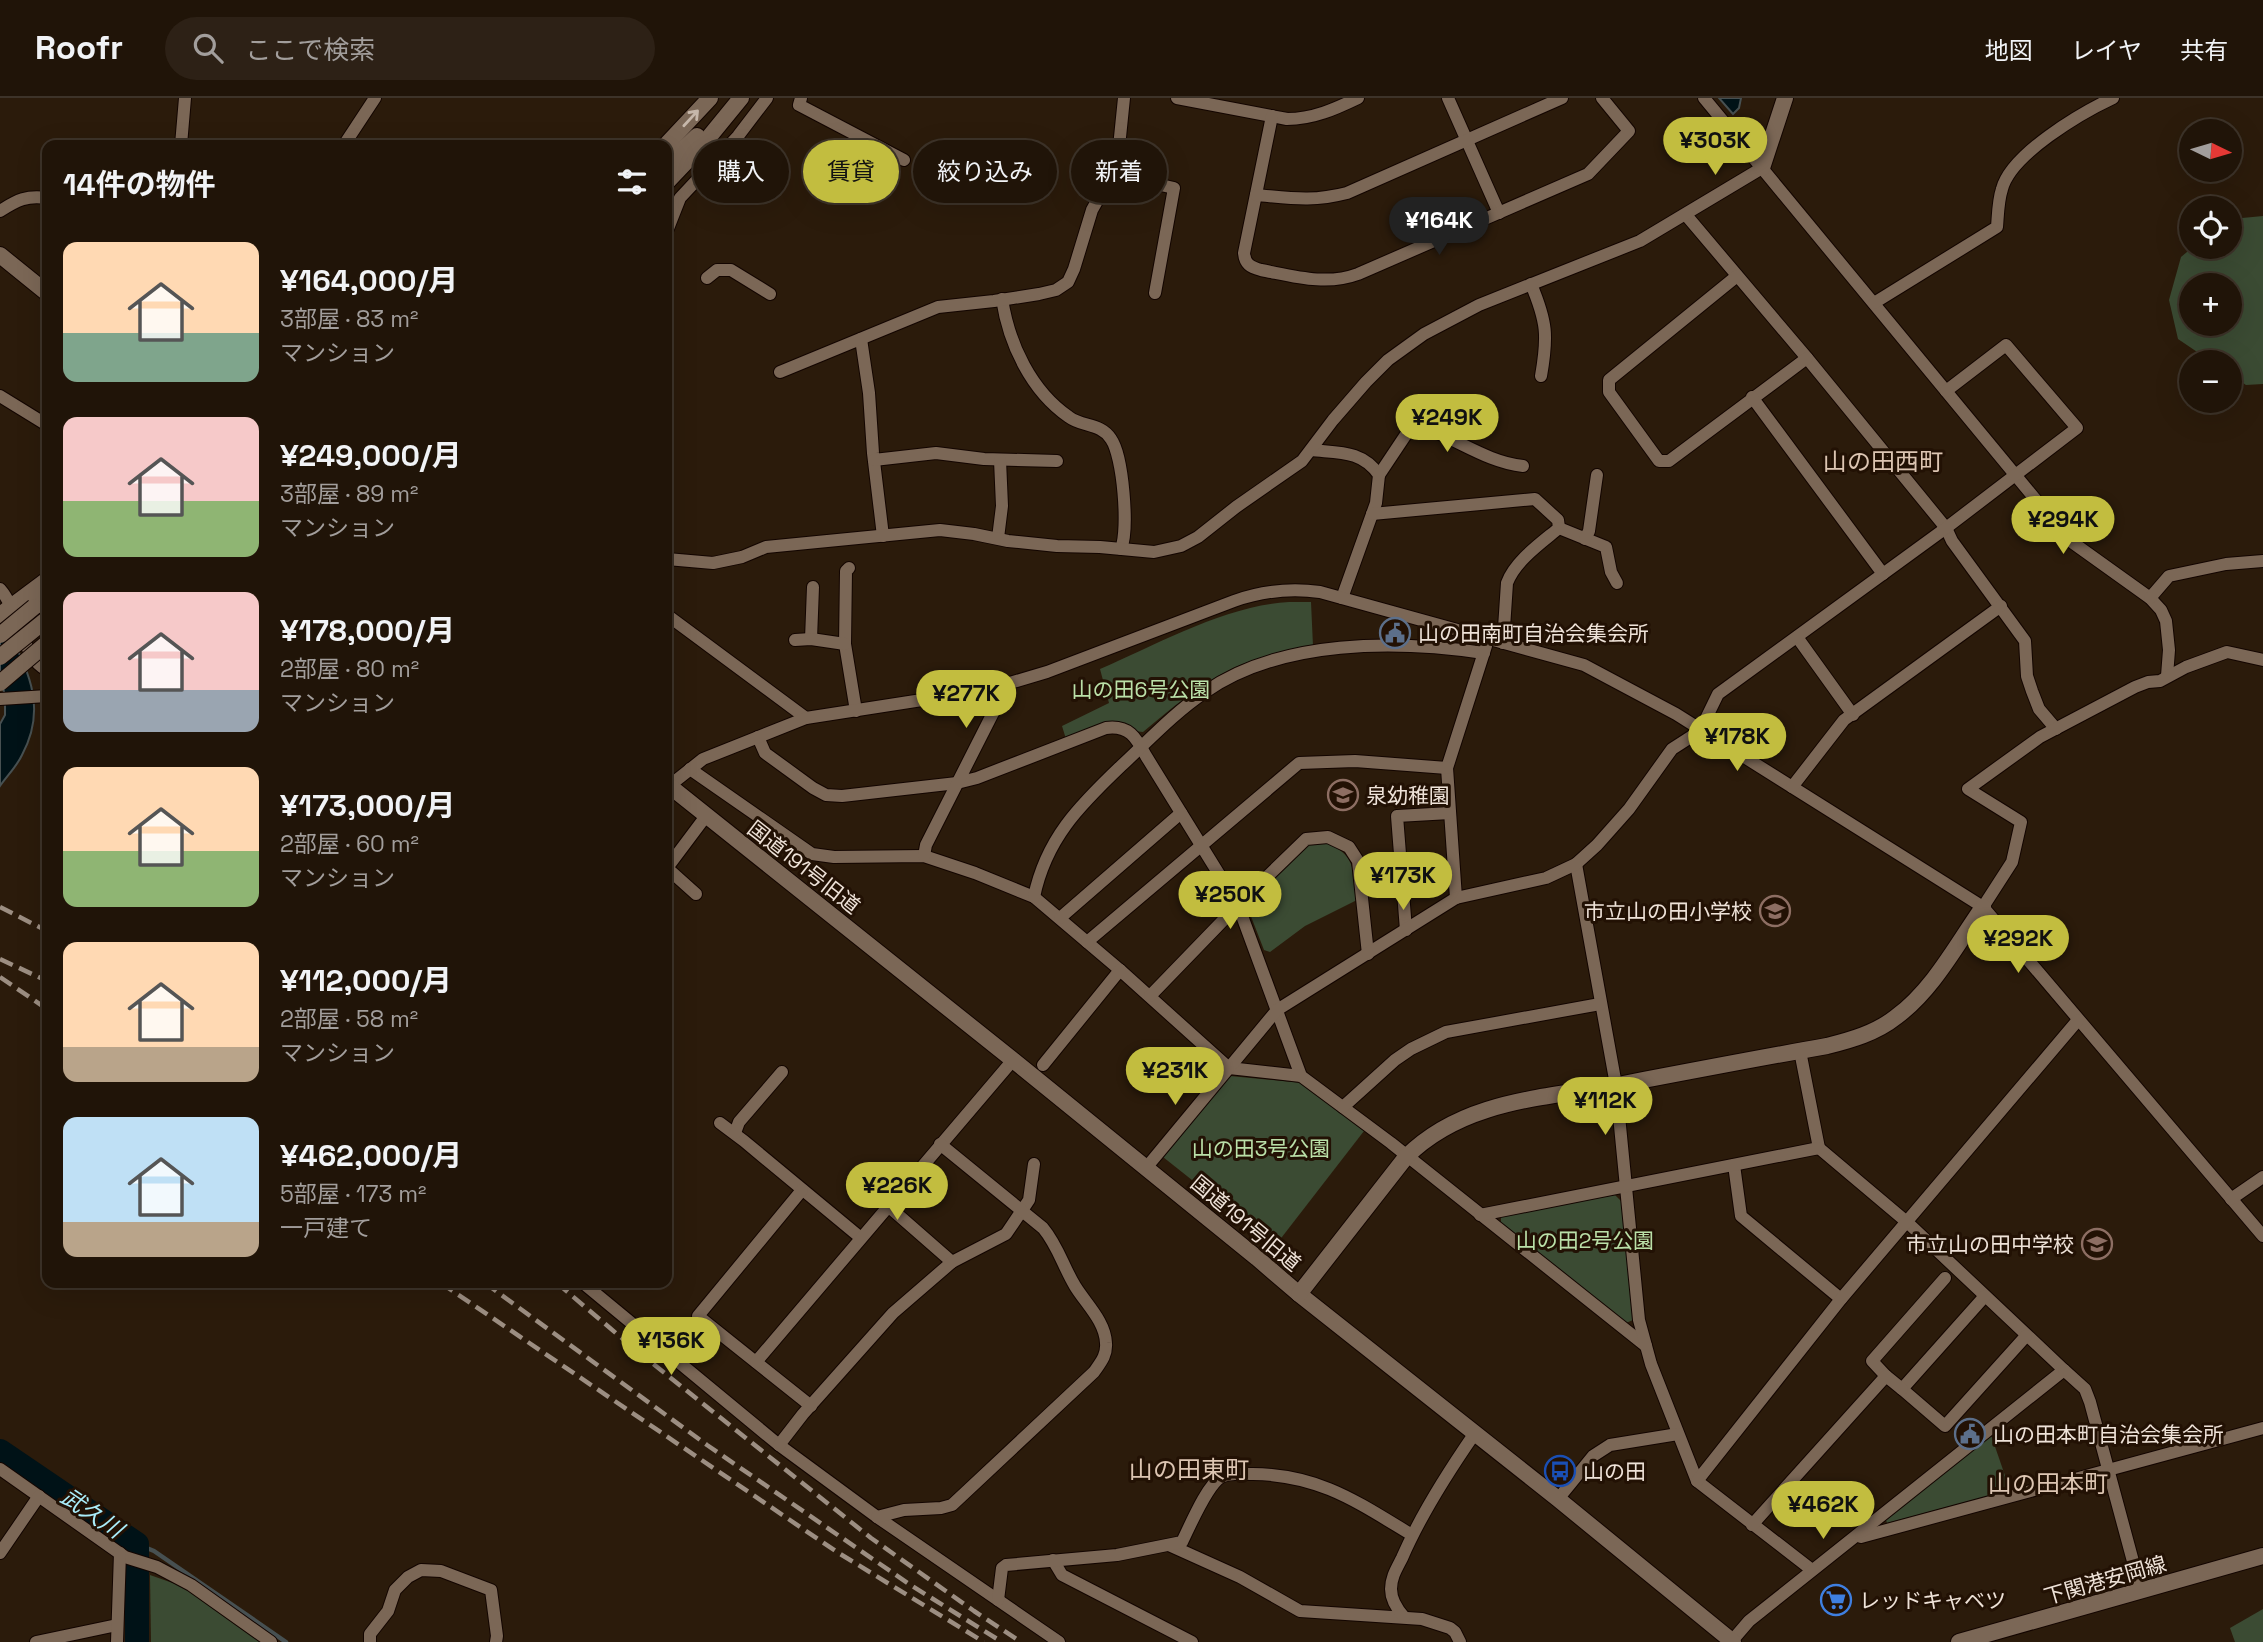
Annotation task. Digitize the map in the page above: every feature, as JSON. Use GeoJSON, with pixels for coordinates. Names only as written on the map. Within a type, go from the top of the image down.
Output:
{"type":"FeatureCollection","features":[{"type":"Feature","properties":{"kind":"street"},"geometry":{"type":"LineString","coordinates":[[181,140],[185,98]]}},
{"type":"Feature","properties":{"kind":"street"},"geometry":{"type":"LineString","coordinates":[[347,140],[375,98]]}},
{"type":"Feature","properties":{"kind":"street"},"geometry":{"type":"LineString","coordinates":[[670,140],[709,98]]}},
{"type":"Feature","properties":{"kind":"street"},"geometry":{"type":"LineString","coordinates":[[672,158],[733,98]]}},
{"type":"Feature","properties":{"kind":"street"},"geometry":{"type":"LineString","coordinates":[[672,177],[741,98]]}},
{"type":"Feature","properties":{"kind":"street"},"geometry":{"type":"LineString","coordinates":[[672,218],[680,198],[738,136],[767,98]]}},
{"type":"Feature","properties":{"kind":"street"},"geometry":{"type":"LineString","coordinates":[[1120,140],[1124,98]]}},
{"type":"Feature","properties":{"kind":"street"},"geometry":{"type":"LineString","coordinates":[[1177,98],[1287,119],[1307,118],[1359,98]]}},
{"type":"Feature","properties":{"kind":"street"},"geometry":{"type":"LineString","coordinates":[[1448,98],[1499,212]]}},
{"type":"Feature","properties":{"kind":"street"},"geometry":{"type":"LineString","coordinates":[[1256,195],[1309,200],[1347,193],[1562,98]]}},
{"type":"Feature","properties":{"kind":"street"},"geometry":{"type":"LineString","coordinates":[[1272,116],[1244,253],[1247,264],[1261,270],[1331,281],[1359,274],[1588,174],[1629,131],[1602,98]]}},
{"type":"Feature","properties":{"kind":"street"},"geometry":{"type":"LineString","coordinates":[[1704,98],[2069,540],[2150,598],[2161,610],[2166,621],[2169,650],[2167,676]]}},
{"type":"Feature","properties":{"kind":"street"},"geometry":{"type":"LineString","coordinates":[[672,559],[713,563],[742,557],[766,547],[940,530],[960,531],[1034,545],[1154,552],[1189,543],[1302,461],[1348,400],[1388,360],[1424,334],[1479,305],[1618,250],[1686,215],[1762,168],[1785,98]]}},
{"type":"Feature","properties":{"kind":"street"},"geometry":{"type":"LineString","coordinates":[[1874,303],[1997,227],[2002,187],[2025,154],[2086,110],[2113,98]]}},
{"type":"Feature","properties":{"kind":"street"},"geometry":{"type":"LineString","coordinates":[[808,101],[904,160]]}},
{"type":"Feature","properties":{"kind":"street"},"geometry":{"type":"LineString","coordinates":[[1155,293],[1174,188],[1167,186]]}},
{"type":"Feature","properties":{"kind":"street"},"geometry":{"type":"LineString","coordinates":[[0,211],[22,198],[42,198]]}},
{"type":"Feature","properties":{"kind":"street"},"geometry":{"type":"LineString","coordinates":[[780,372],[938,307],[1056,290],[1068,282],[1095,203]]}},
{"type":"Feature","properties":{"kind":"street"},"geometry":{"type":"LineString","coordinates":[[1686,215],[1945,528],[2025,640],[2027,676],[2032,691],[2039,709],[2056,729]]}},
{"type":"Feature","properties":{"kind":"street"},"geometry":{"type":"LineString","coordinates":[[0,255],[42,289]]}},
{"type":"Feature","properties":{"kind":"street"},"geometry":{"type":"LineString","coordinates":[[707,278],[717,270],[731,270],[770,294]]}},
{"type":"Feature","properties":{"kind":"street"},"geometry":{"type":"LineString","coordinates":[[1737,276],[1609,380],[1609,392],[1659,461],[1669,461],[1807,358]]}},
{"type":"Feature","properties":{"kind":"street"},"geometry":{"type":"LineString","coordinates":[[1531,285],[1544,318],[1545,343],[1541,376]]}},
{"type":"Feature","properties":{"kind":"street"},"geometry":{"type":"LineString","coordinates":[[1002,299],[1012,340],[1034,381],[1070,419],[1100,429],[1111,438],[1123,489],[1125,519],[1121,549]]}},
{"type":"Feature","properties":{"kind":"street"},"geometry":{"type":"LineString","coordinates":[[861,338],[883,536]]}},
{"type":"Feature","properties":{"kind":"street"},"geometry":{"type":"LineString","coordinates":[[1146,1167],[1277,1010],[1456,898],[1546,878],[1576,864],[1629,809],[1672,749],[1700,731],[1718,694],[2077,428],[2006,345],[1946,391]]}},
{"type":"Feature","properties":{"kind":"street"},"geometry":{"type":"LineString","coordinates":[[0,396],[42,422]]}},
{"type":"Feature","properties":{"kind":"street"},"geometry":{"type":"LineString","coordinates":[[1752,397],[1883,574]]}},
{"type":"Feature","properties":{"kind":"street"},"geometry":{"type":"LineString","coordinates":[[1342,598],[1372,514],[1378,493],[1378,475],[1413,424],[1450,437],[1500,461],[1523,466]]}},
{"type":"Feature","properties":{"kind":"street"},"geometry":{"type":"LineString","coordinates":[[1311,450],[1350,453],[1368,462],[1378,475]]}},
{"type":"Feature","properties":{"kind":"street"},"geometry":{"type":"LineString","coordinates":[[874,460],[936,453],[1000,460],[1057,461]]}},
{"type":"Feature","properties":{"kind":"street"},"geometry":{"type":"LineString","coordinates":[[998,538],[1002,506],[1000,460]]}},
{"type":"Feature","properties":{"kind":"street"},"geometry":{"type":"LineString","coordinates":[[1585,539],[1589,531],[1597,475]]}},
{"type":"Feature","properties":{"kind":"street"},"geometry":{"type":"LineString","coordinates":[[1372,514],[1535,499],[1558,520],[1559,528]]}},
{"type":"Feature","properties":{"kind":"street"},"geometry":{"type":"LineString","coordinates":[[1559,528],[1605,547],[1611,572],[1617,583]]}},
{"type":"Feature","properties":{"kind":"street"},"geometry":{"type":"LineString","coordinates":[[1503,643],[1507,583],[1510,576],[1559,528]]}},
{"type":"Feature","properties":{"kind":"street"},"geometry":{"type":"LineString","coordinates":[[2150,598],[2169,576],[2226,564],[2263,562]]}},
{"type":"Feature","properties":{"kind":"street"},"geometry":{"type":"LineString","coordinates":[[849,568],[846,571],[845,645],[856,711]]}},
{"type":"Feature","properties":{"kind":"street"},"geometry":{"type":"LineString","coordinates":[[6,611],[42,584]]}},
{"type":"Feature","properties":{"kind":"street"},"geometry":{"type":"LineString","coordinates":[[810,639],[813,587]]}},
{"type":"Feature","properties":{"kind":"street"},"geometry":{"type":"LineString","coordinates":[[0,589],[6,611],[34,661],[42,667]]}},
{"type":"Feature","properties":{"kind":"street"},"geometry":{"type":"LineString","coordinates":[[672,782],[703,759],[806,718],[1003,685],[1047,672],[1264,592],[1307,590],[1584,665],[1676,714],[1983,907],[2263,1236]]}},
{"type":"Feature","properties":{"kind":"street"},"geometry":{"type":"LineString","coordinates":[[0,635],[41,602]]}},
{"type":"Feature","properties":{"kind":"street"},"geometry":{"type":"LineString","coordinates":[[1792,787],[1844,720],[2001,606]]}},
{"type":"Feature","properties":{"kind":"street"},"geometry":{"type":"LineString","coordinates":[[672,619],[806,718]]}},
{"type":"Feature","properties":{"kind":"street"},"geometry":{"type":"LineString","coordinates":[[0,657],[42,622]]}},
{"type":"Feature","properties":{"kind":"street"},"geometry":{"type":"LineString","coordinates":[[1797,637],[1853,715]]}},
{"type":"Feature","properties":{"kind":"street"},"geometry":{"type":"LineString","coordinates":[[795,640],[810,639],[845,645]]}},
{"type":"Feature","properties":{"kind":"street"},"geometry":{"type":"LineString","coordinates":[[1456,898],[1447,768],[1488,639]]}},
{"type":"Feature","properties":{"kind":"street"},"geometry":{"type":"LineString","coordinates":[[1034,897],[1043,862],[1072,815],[1172,717],[1205,691],[1232,676],[1274,660],[1328,650],[1412,645],[1484,653]]}},
{"type":"Feature","properties":{"kind":"street"},"geometry":{"type":"LineString","coordinates":[[0,684],[42,647]]}},
{"type":"Feature","properties":{"kind":"street"},"geometry":{"type":"LineString","coordinates":[[1299,1294],[1406,1157],[1443,1127],[1489,1108],[1800,1051],[1856,1038],[1895,1019],[1928,985],[2012,862],[2021,822],[1968,789],[2040,737],[2134,687],[2160,681],[2227,652],[2263,660]]}},
{"type":"Feature","properties":{"kind":"street"},"geometry":{"type":"LineString","coordinates":[[923,856],[926,845],[999,701],[1003,685]]}},
{"type":"Feature","properties":{"kind":"street"},"geometry":{"type":"LineString","coordinates":[[0,699],[42,696]]}},
{"type":"Feature","properties":{"kind":"street"},"geometry":{"type":"LineString","coordinates":[[758,737],[765,753],[813,788],[826,795],[842,796],[957,783],[977,778],[1106,728],[1124,728],[1141,747],[1238,905],[1301,1076]]}},
{"type":"Feature","properties":{"kind":"street"},"geometry":{"type":"LineString","coordinates":[[1087,942],[1299,763],[1355,761],[1447,768]]}},
{"type":"Feature","properties":{"kind":"street"},"geometry":{"type":"LineString","coordinates":[[690,769],[812,853],[834,858],[923,856],[1034,897],[1229,1068],[1301,1076],[1646,1346]]}},
{"type":"Feature","properties":{"kind":"street","name":"国道191号旧道"},"geometry":{"type":"LineString","coordinates":[[672,788],[1146,1167],[1299,1294],[1558,1499],[1732,1642]]}},
{"type":"Feature","properties":{"kind":"street"},"geometry":{"type":"LineString","coordinates":[[1060,918],[1181,813]]}},
{"type":"Feature","properties":{"kind":"street"},"geometry":{"type":"LineString","coordinates":[[1406,930],[1397,816],[1450,813]]}},
{"type":"Feature","properties":{"kind":"street"},"geometry":{"type":"LineString","coordinates":[[672,861],[706,816]]}},
{"type":"Feature","properties":{"kind":"street"},"geometry":{"type":"LineString","coordinates":[[1150,996],[1306,839],[1328,837],[1349,847],[1358,861],[1368,954]]}},
{"type":"Feature","properties":{"kind":"street"},"geometry":{"type":"LineString","coordinates":[[1576,864],[1616,1085],[1640,1320],[1646,1346],[1698,1481],[1812,1570]]}},
{"type":"Feature","properties":{"kind":"street"},"geometry":{"type":"LineString","coordinates":[[672,872],[696,894]]}},
{"type":"Feature","properties":{"kind":"street"},"geometry":{"type":"LineString","coordinates":[[1042,1065],[1120,970]]}},
{"type":"Feature","properties":{"kind":"street"},"geometry":{"type":"LineString","coordinates":[[1343,1107],[1395,1060],[1447,1032],[1600,1004]]}},
{"type":"Feature","properties":{"kind":"street"},"geometry":{"type":"LineString","coordinates":[[1698,1481],[1841,1299],[2078,1020]]}},
{"type":"Feature","properties":{"kind":"street"},"geometry":{"type":"LineString","coordinates":[[1800,1051],[1819,1148],[1908,1223],[2085,1389],[2141,1591]]}},
{"type":"Feature","properties":{"kind":"street"},"geometry":{"type":"LineString","coordinates":[[756,1362],[1013,1060]]}},
{"type":"Feature","properties":{"kind":"street"},"geometry":{"type":"LineString","coordinates":[[735,1133],[739,1122],[782,1072]]}},
{"type":"Feature","properties":{"kind":"street"},"geometry":{"type":"LineString","coordinates":[[720,1123],[861,1238]]}},
{"type":"Feature","properties":{"kind":"street"},"geometry":{"type":"LineString","coordinates":[[877,1517],[904,1510],[952,1505],[1094,1372],[1106,1355],[1105,1333],[1101,1323],[1076,1288],[1055,1241],[1043,1228],[940,1144]]}},
{"type":"Feature","properties":{"kind":"street"},"geometry":{"type":"LineString","coordinates":[[1480,1214],[1819,1148]]}},
{"type":"Feature","properties":{"kind":"street"},"geometry":{"type":"LineString","coordinates":[[779,1445],[882,1324],[952,1262],[1006,1234],[1029,1200],[1034,1164]]}},
{"type":"Feature","properties":{"kind":"street"},"geometry":{"type":"LineString","coordinates":[[1734,1165],[1741,1216],[1841,1299]]}},
{"type":"Feature","properties":{"kind":"street"},"geometry":{"type":"LineString","coordinates":[[2231,1199],[2263,1177]]}},
{"type":"Feature","properties":{"kind":"street"},"geometry":{"type":"LineString","coordinates":[[803,1190],[698,1316],[811,1406]]}},
{"type":"Feature","properties":{"kind":"street"},"geometry":{"type":"LineString","coordinates":[[888,1206],[952,1262]]}},
{"type":"Feature","properties":{"kind":"street"},"geometry":{"type":"LineString","coordinates":[[1945,1278],[1872,1361],[1945,1426],[2026,1336]]}},
{"type":"Feature","properties":{"kind":"street"},"geometry":{"type":"LineString","coordinates":[[589,1288],[779,1445],[877,1517],[1059,1642]]}},
{"type":"Feature","properties":{"kind":"street"},"geometry":{"type":"LineString","coordinates":[[1902,1389],[1985,1296]]}},
{"type":"Feature","properties":{"kind":"street"},"geometry":{"type":"LineString","coordinates":[[1732,1642],[1749,1621],[2064,1370]]}},
{"type":"Feature","properties":{"kind":"street"},"geometry":{"type":"LineString","coordinates":[[1752,1525],[1886,1376]]}},
{"type":"Feature","properties":{"kind":"street"},"geometry":{"type":"LineString","coordinates":[[1854,1539],[2263,1428]]}},
{"type":"Feature","properties":{"kind":"street"},"geometry":{"type":"LineString","coordinates":[[1404,1617],[1396,1607],[1391,1591],[1392,1579],[1412,1535],[1475,1433]]}},
{"type":"Feature","properties":{"kind":"street"},"geometry":{"type":"LineString","coordinates":[[1558,1499],[1593,1456],[1609,1445],[1678,1434]]}},
{"type":"Feature","properties":{"kind":"street"},"geometry":{"type":"LineString","coordinates":[[0,1469],[122,1555],[158,1567],[191,1585],[271,1642]]}},
{"type":"Feature","properties":{"kind":"street"},"geometry":{"type":"LineString","coordinates":[[998,1600],[1002,1568],[1006,1564],[1110,1556],[1182,1542],[1192,1519],[1217,1480],[1229,1474],[1272,1475],[1313,1482],[1363,1504],[1412,1535]]}},
{"type":"Feature","properties":{"kind":"street"},"geometry":{"type":"LineString","coordinates":[[0,1553],[39,1496]]}},
{"type":"Feature","properties":{"kind":"street"},"geometry":{"type":"LineString","coordinates":[[1168,1545],[1240,1577],[1300,1611],[1422,1619],[1446,1626],[1455,1632],[1460,1642]]}},
{"type":"Feature","properties":{"kind":"street"},"geometry":{"type":"LineString","coordinates":[[117,1642],[122,1555]]}},
{"type":"Feature","properties":{"kind":"street","name":"下関港安岡線"},"geometry":{"type":"LineString","coordinates":[[1959,1642],[2263,1556]]}},
{"type":"Feature","properties":{"kind":"street"},"geometry":{"type":"LineString","coordinates":[[1053,1560],[1062,1575],[1192,1642]]}},
{"type":"Feature","properties":{"kind":"street"},"geometry":{"type":"LineString","coordinates":[[370,1642],[370,1634],[388,1611],[395,1590],[414,1574],[428,1569],[441,1571],[491,1590],[496,1642]]}},
{"type":"Feature","properties":{"kind":"street"},"geometry":{"type":"LineString","coordinates":[[36,1642],[117,1625]]}},
{"type":"Feature","properties":{"kind":"green space"},"geometry":{"type":"Polygon","coordinates":[[[2263,216],[2263,384],[2246,385],[2242,382],[2242,350],[2194,350],[2178,339],[2169,300],[2180,259],[2242,259],[2242,218],[2263,216]]]}},
{"type":"Feature","properties":{"kind":"green space","name":"山の田6号公園"},"geometry":{"type":"Polygon","coordinates":[[[1289,602],[1311,602],[1313,646],[1252,661],[1221,674],[1197,689],[1143,732],[1134,731],[1124,724],[1066,739],[1062,726],[1109,703],[1100,669],[1217,618],[1241,610],[1289,602]]]}},
{"type":"Feature","properties":{"kind":"green space"},"geometry":{"type":"Polygon","coordinates":[[[1323,841],[1347,857],[1353,871],[1357,900],[1305,926],[1270,952],[1264,950],[1247,906],[1306,844],[1323,841]]]}},
{"type":"Feature","properties":{"kind":"green space","name":"山の田3号公園"},"geometry":{"type":"Polygon","coordinates":[[[1230,1076],[1303,1083],[1364,1131],[1275,1246],[1163,1157],[1230,1076]]]}},
{"type":"Feature","properties":{"kind":"green space","name":"山の田2号公園"},"geometry":{"type":"Polygon","coordinates":[[[1615,1195],[1621,1201],[1633,1320],[1626,1323],[1501,1224],[1501,1216],[1615,1195]]]}},
{"type":"Feature","properties":{"kind":"green space"},"geometry":{"type":"Polygon","coordinates":[[[1991,1435],[2010,1490],[1887,1523],[1886,1520],[1991,1435]]]}},
{"type":"Feature","properties":{"kind":"green space"},"geometry":{"type":"Polygon","coordinates":[[[150,1575],[187,1588],[261,1642],[151,1642],[150,1575]]]}},
{"type":"Feature","properties":{"kind":"green space"},"geometry":{"type":"Polygon","coordinates":[[[2263,1609],[2263,1642],[2235,1642],[2230,1628],[2263,1609]]]}},
{"type":"Feature","properties":{"kind":"shaded area"},"geometry":{"type":"Polygon","coordinates":[[[1719,98],[1741,98],[1739,108],[1733,114],[1719,98]]]}},
{"type":"Feature","properties":{"kind":"shaded area"},"geometry":{"type":"Polygon","coordinates":[[[0,613],[30,682],[34,717],[22,755],[0,786],[0,724],[5,715],[5,695],[0,679],[0,613]]]}},
{"type":"Feature","properties":{"kind":"waterway","name":"武久川"},"geometry":{"type":"LineString","coordinates":[[0,1451],[137,1544],[137,1642]]}},
{"type":"Feature","properties":{"kind":"waterway"},"geometry":{"type":"LineString","coordinates":[[137,1544],[154,1551],[286,1642]]}},
{"type":"Feature","properties":{"kind":"railway"},"geometry":{"type":"LineString","coordinates":[[0,907],[42,928]]}},
{"type":"Feature","properties":{"kind":"railway"},"geometry":{"type":"LineString","coordinates":[[0,959],[42,979]]}},
{"type":"Feature","properties":{"kind":"railway"},"geometry":{"type":"LineString","coordinates":[[0,977],[42,1006]]}},
{"type":"Feature","properties":{"kind":"railway"},"geometry":{"type":"LineString","coordinates":[[448,1288],[837,1552],[984,1642]]}},
{"type":"Feature","properties":{"kind":"railway"},"geometry":{"type":"LineString","coordinates":[[492,1288],[707,1445],[909,1584],[1002,1642]]}},
{"type":"Feature","properties":{"kind":"railway"},"geometry":{"type":"LineString","coordinates":[[563,1288],[637,1351],[871,1538],[1021,1642]]}},
{"type":"Feature","properties":{"kind":"place","name":"山の田南町自治会集会所"},"geometry":{"type":"Point","coordinates":[1395,633]}},
{"type":"Feature","properties":{"kind":"place","name":"泉幼稚園"},"geometry":{"type":"Point","coordinates":[1343,795]}},
{"type":"Feature","properties":{"kind":"place","name":"市立山の田小学校"},"geometry":{"type":"Point","coordinates":[1775,911]}},
{"type":"Feature","properties":{"kind":"place","name":"市立山の田中学校"},"geometry":{"type":"Point","coordinates":[2097,1244]}},
{"type":"Feature","properties":{"kind":"place","name":"山の田本町自治会集会所"},"geometry":{"type":"Point","coordinates":[1970,1434]}},
{"type":"Feature","properties":{"kind":"place","name":"山の田"},"geometry":{"type":"Point","coordinates":[1560,1471]}},
{"type":"Feature","properties":{"kind":"place","name":"レッドキャベツ"},"geometry":{"type":"Point","coordinates":[1836,1600]}},
{"type":"Feature","properties":{"kind":"district","name":"山の田西町"},"geometry":{"type":"Point","coordinates":[1883,461]}},
{"type":"Feature","properties":{"kind":"district","name":"山の田東町"},"geometry":{"type":"Point","coordinates":[1189,1469]}},
{"type":"Feature","properties":{"kind":"district","name":"山の田本町"},"geometry":{"type":"Point","coordinates":[2048,1483]}}]}
